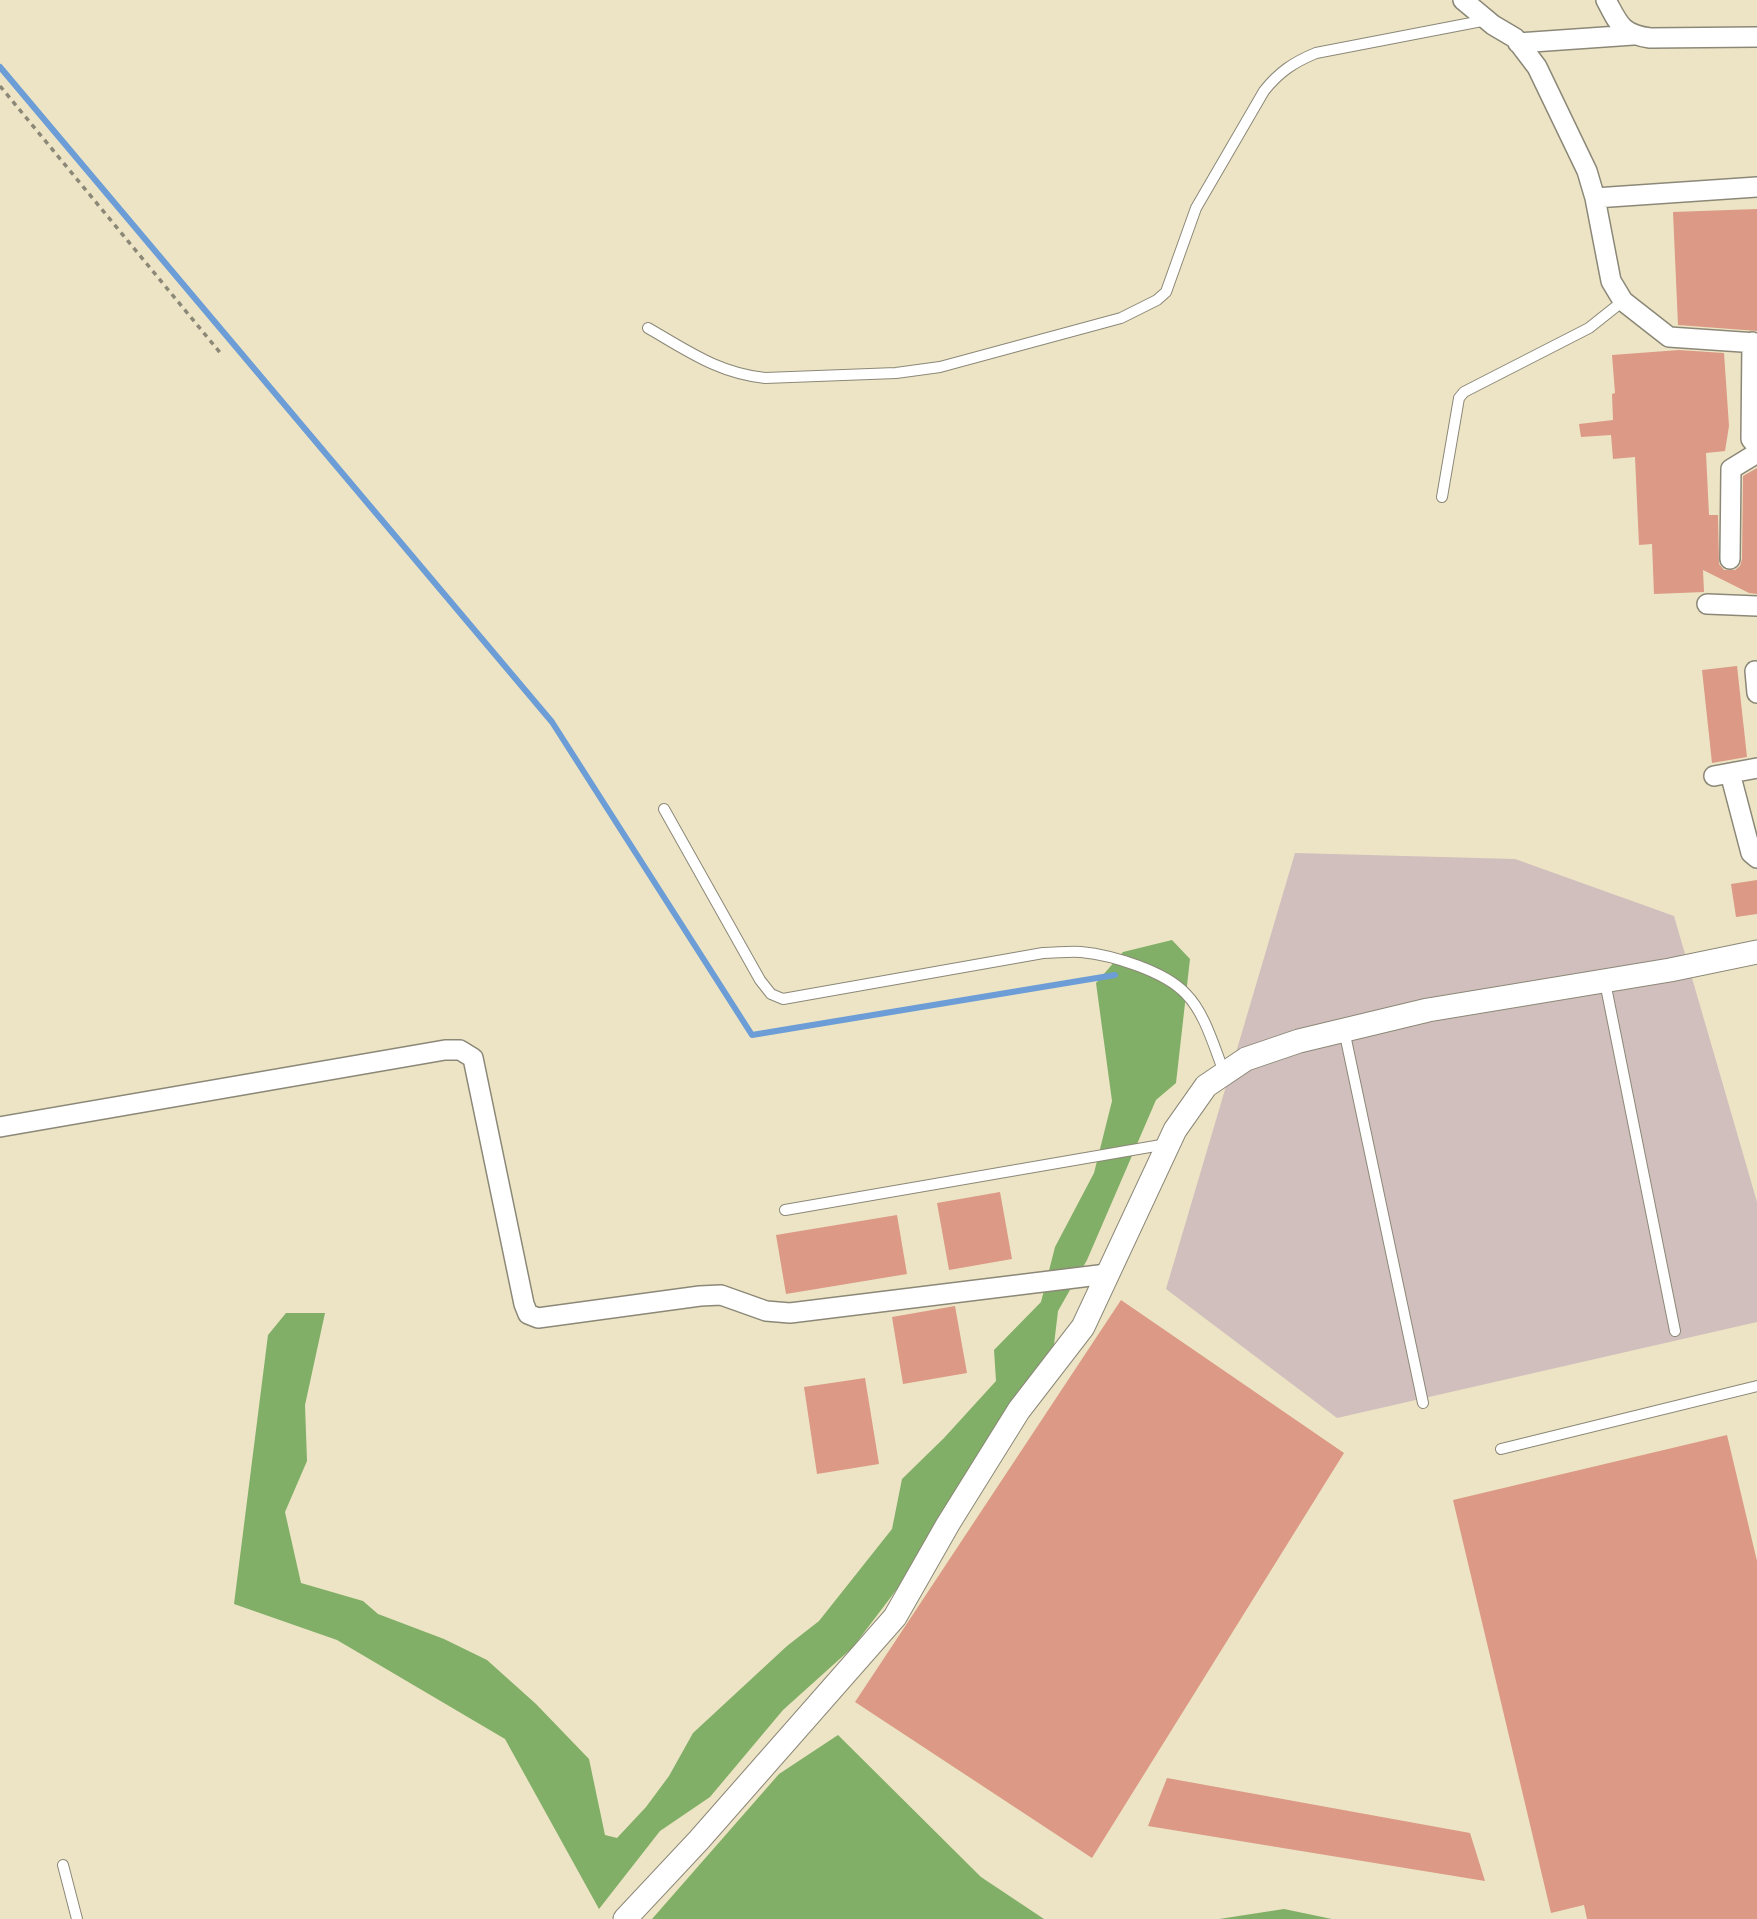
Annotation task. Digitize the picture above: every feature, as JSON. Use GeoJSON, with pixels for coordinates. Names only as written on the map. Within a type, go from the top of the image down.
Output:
{"type":"FeatureCollection","features":[{"type":"Feature","properties":{"kind":"street"},"geometry":{"type":"LineString","coordinates":[[1463,0],[1518,43],[1537,67],[1587,171],[1611,281],[1623,301],[1670,337],[1755,343],[1751,439],[1757,446]]}},
{"type":"Feature","properties":{"kind":"street"},"geometry":{"type":"LineString","coordinates":[[1606,0],[1620,26],[1633,35]]}},
{"type":"Feature","properties":{"kind":"street"},"geometry":{"type":"LineString","coordinates":[[1518,43],[1633,35],[1757,37]]}},
{"type":"Feature","properties":{"kind":"street"},"geometry":{"type":"LineString","coordinates":[[1595,198],[1757,187]]}},
{"type":"Feature","properties":{"kind":"street"},"geometry":{"type":"LineString","coordinates":[[1730,559],[1731,469],[1757,453]]}},
{"type":"Feature","properties":{"kind":"street"},"geometry":{"type":"LineString","coordinates":[[1707,604],[1757,606]]}},
{"type":"Feature","properties":{"kind":"street"},"geometry":{"type":"LineString","coordinates":[[1755,671],[1757,693]]}},
{"type":"Feature","properties":{"kind":"street"},"geometry":{"type":"LineString","coordinates":[[1757,768],[1722,775],[1751,853],[1757,858]]}},
{"type":"Feature","properties":{"kind":"street"},"geometry":{"type":"LineString","coordinates":[[625,1919],[699,1840],[895,1617],[948,1524],[1019,1410],[1083,1327],[1175,1130],[1206,1086],[1246,1059],[1299,1041],[1344,1030],[1428,1010],[1605,981],[1757,952]]}},
{"type":"Feature","properties":{"kind":"street"},"geometry":{"type":"LineString","coordinates":[[0,1126],[445,1049],[460,1050],[473,1058],[524,1304],[528,1314],[538,1318],[700,1296],[721,1296],[766,1311],[790,1312],[1108,1274]]}},
{"type":"Feature","properties":{"kind":"lane"},"geometry":{"type":"LineString","coordinates":[[648,328],[718,368],[740,375],[765,378],[919,371],[1121,318],[1167,292],[1196,208],[1264,91],[1277,75],[1293,63],[1316,52],[1487,20]]}},
{"type":"Feature","properties":{"kind":"lane"},"geometry":{"type":"LineString","coordinates":[[1443,497],[1459,398],[1464,392],[1589,328],[1623,301]]}},
{"type":"Feature","properties":{"kind":"lane"},"geometry":{"type":"LineString","coordinates":[[664,809],[771,994],[783,999],[1043,953],[1080,952],[1104,956],[1165,977],[1187,994],[1199,1012],[1225,1073]]}},
{"type":"Feature","properties":{"kind":"lane"},"geometry":{"type":"LineString","coordinates":[[1605,981],[1675,1331]]}},
{"type":"Feature","properties":{"kind":"lane"},"geometry":{"type":"LineString","coordinates":[[1344,1030],[1423,1403]]}},
{"type":"Feature","properties":{"kind":"lane"},"geometry":{"type":"LineString","coordinates":[[785,1210],[1169,1144]]}},
{"type":"Feature","properties":{"kind":"lane"},"geometry":{"type":"LineString","coordinates":[[1501,1449],[1757,1386]]}},
{"type":"Feature","properties":{"kind":"lane"},"geometry":{"type":"LineString","coordinates":[[63,1864],[77,1919]]}},
{"type":"Feature","properties":{"kind":"path"},"geometry":{"type":"LineString","coordinates":[[0,86],[222,355]]}},
{"type":"Feature","properties":{"kind":"shaded area"},"geometry":{"type":"Polygon","coordinates":[[[1295,853],[1515,859],[1674,916],[1757,1202],[1757,1322],[1337,1418],[1166,1289],[1295,853]]]}},
{"type":"Feature","properties":{"kind":"green space"},"geometry":{"type":"Polygon","coordinates":[[[1172,940],[1190,959],[1176,1083],[1156,1100],[1087,1260],[1058,1311],[1053,1353],[916,1564],[853,1647],[783,1710],[710,1797],[660,1831],[599,1909],[505,1739],[337,1640],[234,1604],[268,1335],[286,1313],[325,1313],[305,1405],[307,1461],[285,1512],[301,1583],[363,1601],[378,1614],[444,1639],[487,1660],[536,1704],[589,1759],[605,1835],[617,1838],[646,1807],[669,1776],[693,1733],[787,1646],[819,1621],[892,1529],[902,1479],[996,1381],[994,1350],[1041,1302],[1055,1247],[1094,1173],[1112,1101],[1096,983],[1123,952],[1172,940]]]}},
{"type":"Feature","properties":{"kind":"green space"},"geometry":{"type":"Polygon","coordinates":[[[838,1735],[981,1877],[1044,1919],[652,1919],[779,1774],[838,1735]]]}},
{"type":"Feature","properties":{"kind":"green space"},"geometry":{"type":"Polygon","coordinates":[[[1284,1909],[1332,1919],[1219,1919],[1284,1909]]]}},
{"type":"Feature","properties":{"kind":"building"},"geometry":{"type":"Polygon","coordinates":[[[1757,209],[1757,331],[1678,325],[1673,212],[1757,209]]]}},
{"type":"Feature","properties":{"kind":"building"},"geometry":{"type":"Polygon","coordinates":[[[1679,350],[1724,353],[1729,426],[1725,451],[1706,453],[1709,515],[1718,515],[1719,564],[1724,570],[1735,570],[1742,559],[1743,476],[1757,468],[1757,594],[1749,593],[1703,570],[1704,592],[1654,594],[1652,544],[1639,545],[1635,457],[1613,459],[1611,435],[1581,437],[1579,424],[1613,420],[1612,394],[1615,393],[1612,355],[1679,350]]]}},
{"type":"Feature","properties":{"kind":"building"},"geometry":{"type":"Polygon","coordinates":[[[1737,666],[1747,757],[1712,763],[1702,670],[1737,666]]]}},
{"type":"Feature","properties":{"kind":"building"},"geometry":{"type":"Polygon","coordinates":[[[1757,880],[1757,914],[1736,917],[1731,884],[1757,880]]]}},
{"type":"Feature","properties":{"kind":"building"},"geometry":{"type":"Polygon","coordinates":[[[1000,1192],[1012,1259],[949,1270],[937,1203],[1000,1192]]]}},
{"type":"Feature","properties":{"kind":"building"},"geometry":{"type":"Polygon","coordinates":[[[897,1215],[907,1274],[786,1294],[776,1235],[897,1215]]]}},
{"type":"Feature","properties":{"kind":"building"},"geometry":{"type":"Polygon","coordinates":[[[1121,1300],[1344,1453],[1092,1858],[855,1702],[1121,1300]]]}},
{"type":"Feature","properties":{"kind":"building"},"geometry":{"type":"Polygon","coordinates":[[[955,1306],[967,1373],[903,1384],[892,1317],[955,1306]]]}},
{"type":"Feature","properties":{"kind":"building"},"geometry":{"type":"Polygon","coordinates":[[[865,1378],[879,1464],[817,1474],[804,1387],[865,1378]]]}},
{"type":"Feature","properties":{"kind":"building"},"geometry":{"type":"Polygon","coordinates":[[[1727,1435],[1757,1561],[1757,1919],[1587,1919],[1584,1905],[1551,1913],[1453,1500],[1727,1435]]]}},
{"type":"Feature","properties":{"kind":"building"},"geometry":{"type":"Polygon","coordinates":[[[1167,1778],[1470,1833],[1485,1881],[1148,1826],[1167,1778]]]}},
{"type":"Feature","properties":{"kind":"waterway"},"geometry":{"type":"LineString","coordinates":[[0,67],[552,722],[752,1035],[1115,975]]}}]}
